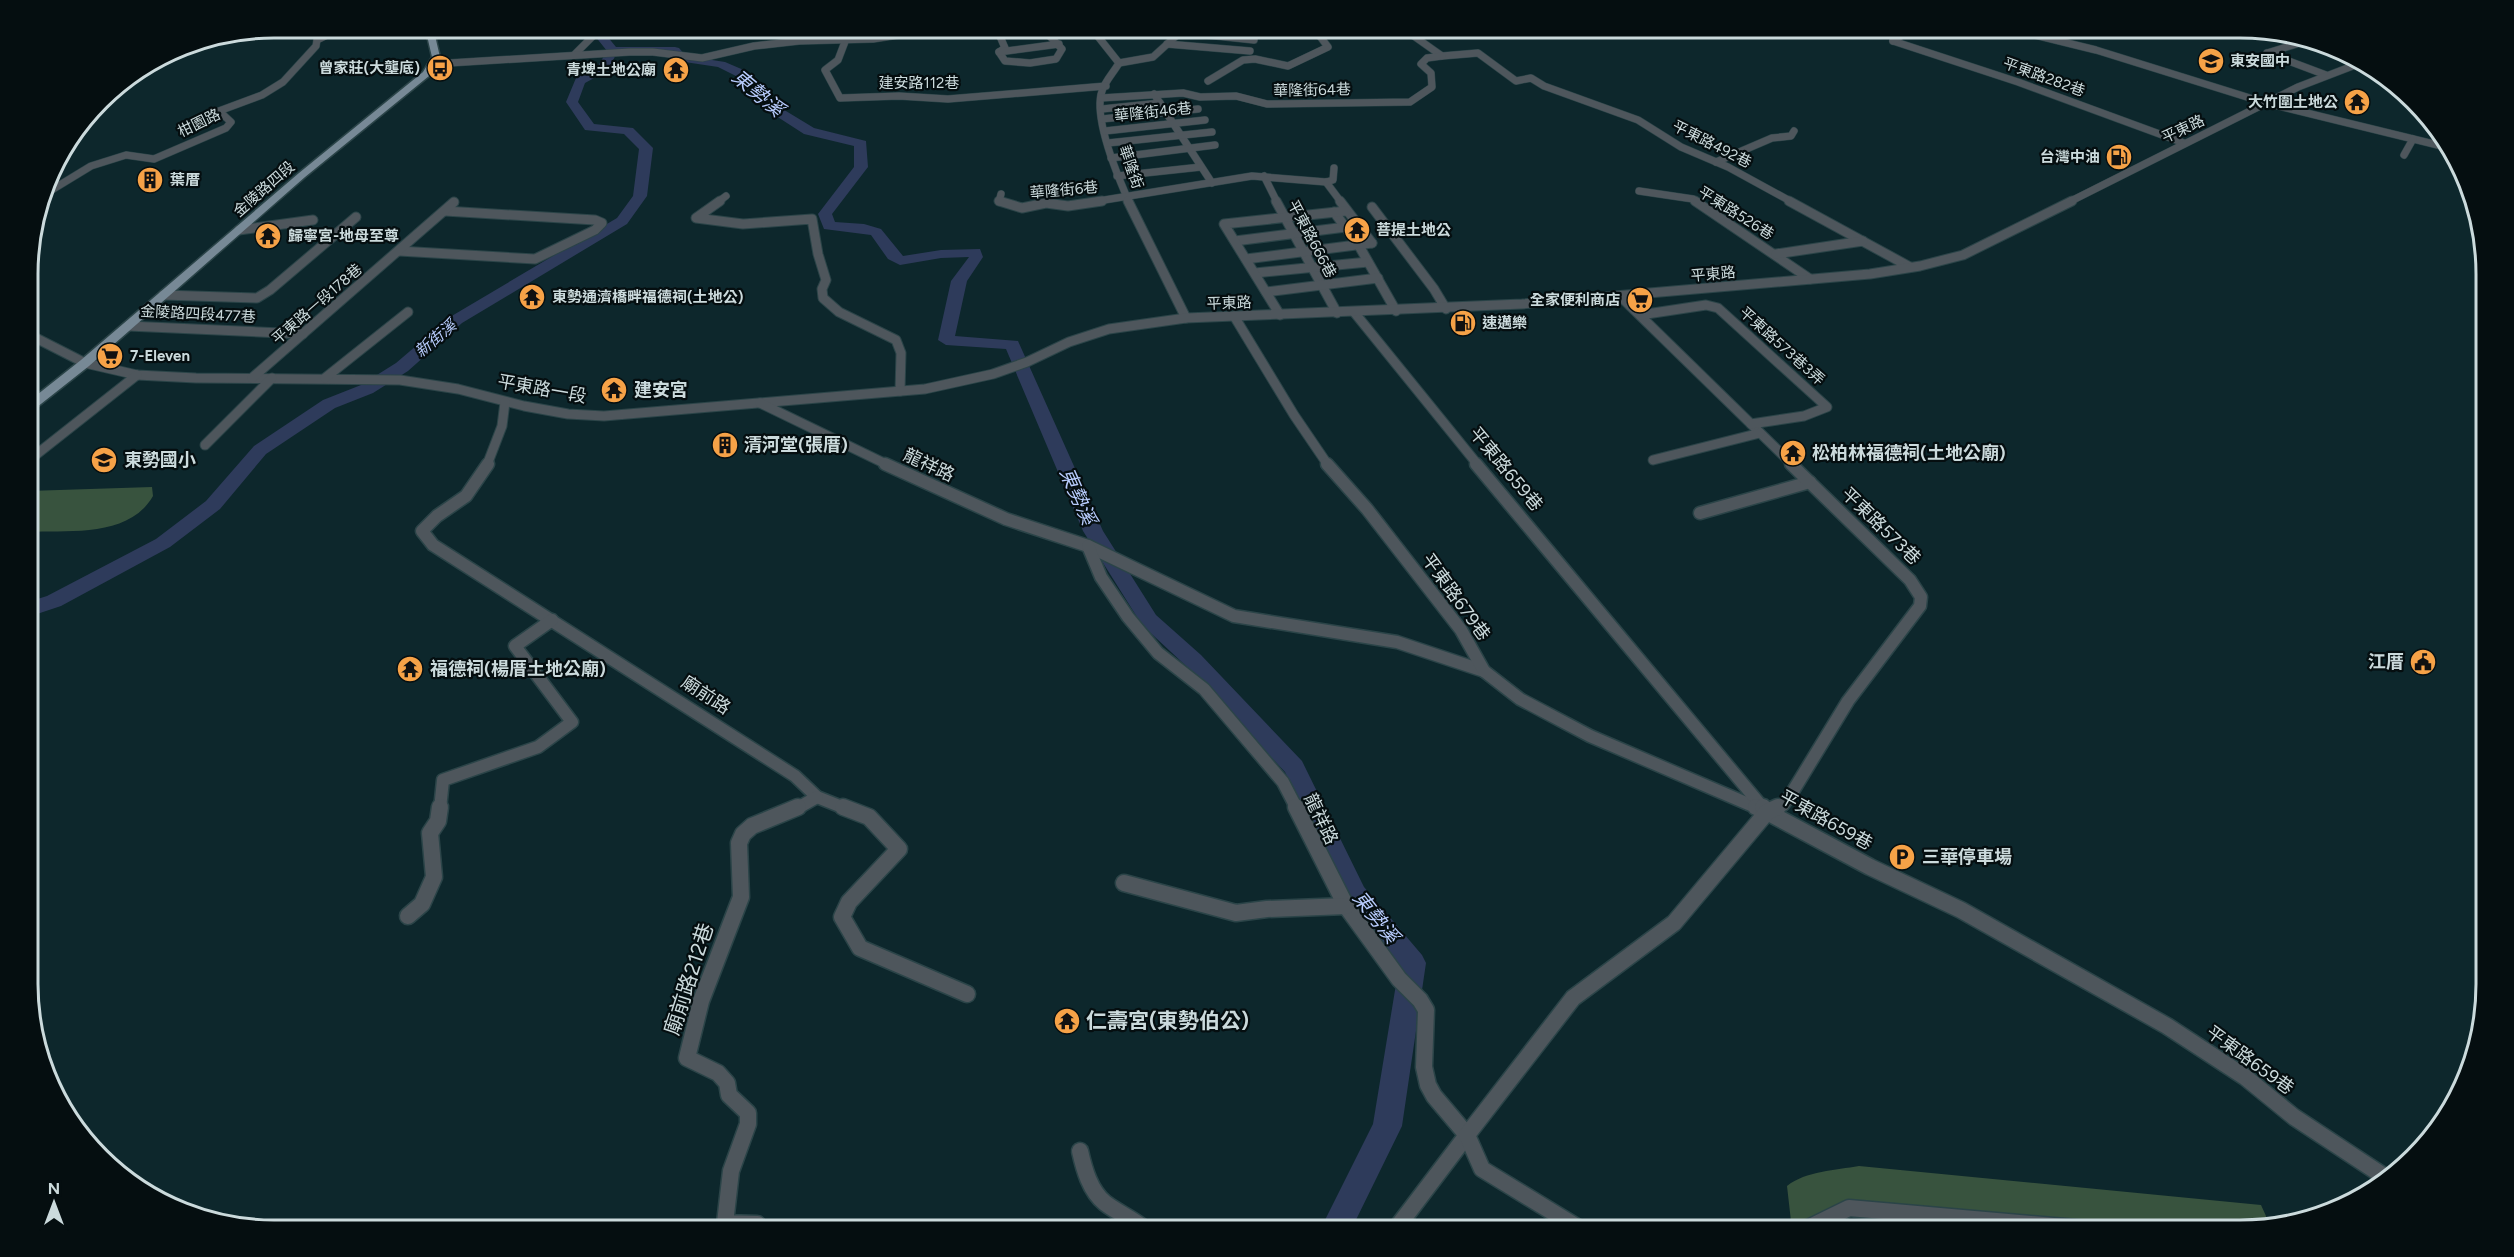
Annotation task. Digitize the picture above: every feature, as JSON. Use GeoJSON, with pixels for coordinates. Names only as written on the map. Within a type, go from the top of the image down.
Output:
{"type":"FeatureCollection","features":[{"type":"Feature","properties":{"kind":"main road"},"geometry":{"type":"LineString","coordinates":[[432,38],[436,57],[433,64]]}},
{"type":"Feature","properties":{"kind":"main road","name":"金陵路四段"},"geometry":{"type":"LineString","coordinates":[[38,400],[85,363],[235,233],[426,74],[433,64]]}},
{"type":"Feature","properties":{"kind":"street","name":"柑園路"},"geometry":{"type":"LineString","coordinates":[[53,189],[91,166],[126,155],[154,159],[226,128],[231,122],[219,111],[262,95],[283,82],[321,38]]}},
{"type":"Feature","properties":{"kind":"street"},"geometry":{"type":"LineString","coordinates":[[574,55],[591,38]]}},
{"type":"Feature","properties":{"kind":"street"},"geometry":{"type":"LineString","coordinates":[[433,64],[630,52],[653,52],[702,58],[754,46],[870,38]]}},
{"type":"Feature","properties":{"kind":"street"},"geometry":{"type":"LineString","coordinates":[[1001,38],[1005,48],[1001,55]]}},
{"type":"Feature","properties":{"kind":"street"},"geometry":{"type":"LineString","coordinates":[[1051,38],[1060,48]]}},
{"type":"Feature","properties":{"kind":"street"},"geometry":{"type":"LineString","coordinates":[[1099,38],[1119,63],[1153,57],[1173,38]]}},
{"type":"Feature","properties":{"kind":"street"},"geometry":{"type":"LineString","coordinates":[[1235,38],[1254,40]]}},
{"type":"Feature","properties":{"kind":"street"},"geometry":{"type":"LineString","coordinates":[[1208,81],[1230,66],[1254,58],[1282,67],[1288,66],[1328,47],[1320,38]]}},
{"type":"Feature","properties":{"kind":"street"},"geometry":{"type":"LineString","coordinates":[[1417,38],[1442,56]]}},
{"type":"Feature","properties":{"kind":"street","name":"平東路282巷"},"geometry":{"type":"LineString","coordinates":[[1898,38],[1893,41],[2018,82],[2184,143]]}},
{"type":"Feature","properties":{"kind":"street"},"geometry":{"type":"LineString","coordinates":[[2047,38],[2096,50],[2266,103],[2438,145]]}},
{"type":"Feature","properties":{"kind":"street","name":"建安路112巷"},"geometry":{"type":"LineString","coordinates":[[846,39],[838,60],[825,70],[840,98],[899,96],[948,99],[1106,86]]}},
{"type":"Feature","properties":{"kind":"street"},"geometry":{"type":"LineString","coordinates":[[1167,44],[1250,51]]}},
{"type":"Feature","properties":{"kind":"street"},"geometry":{"type":"LineString","coordinates":[[2294,44],[2268,55],[2326,75]]}},
{"type":"Feature","properties":{"kind":"street"},"geometry":{"type":"LineString","coordinates":[[1001,55],[1005,61],[1018,63],[1051,60],[1056,59],[1060,48]]}},
{"type":"Feature","properties":{"kind":"street"},"geometry":{"type":"LineString","coordinates":[[1001,55],[1060,48]]}},
{"type":"Feature","properties":{"kind":"street","name":"平東路492巷"},"geometry":{"type":"LineString","coordinates":[[1442,56],[1478,53],[1516,81],[1531,78],[1544,86],[1638,120],[1681,147],[1716,162],[1910,267]]}},
{"type":"Feature","properties":{"kind":"street","name":"華隆街64巷"},"geometry":{"type":"LineString","coordinates":[[1101,98],[1184,93],[1200,97],[1236,96],[1267,104],[1410,102],[1432,87],[1431,73],[1421,64],[1427,58],[1442,56]]}},
{"type":"Feature","properties":{"kind":"street","name":"華隆街"},"geometry":{"type":"LineString","coordinates":[[1119,63],[1101,92],[1102,119],[1111,158],[1126,196],[1186,318]]}},
{"type":"Feature","properties":{"kind":"street","name":"平東路"},"geometry":{"type":"LineString","coordinates":[[1027,362],[1070,342],[1109,329],[1186,318],[1446,309],[1810,279],[1910,267],[1963,255],[2266,103],[2326,75],[2352,66]]}},
{"type":"Feature","properties":{"kind":"street"},"geometry":{"type":"LineString","coordinates":[[1154,94],[1212,183]]}},
{"type":"Feature","properties":{"kind":"street"},"geometry":{"type":"LineString","coordinates":[[1102,109],[1160,103]]}},
{"type":"Feature","properties":{"kind":"street"},"geometry":{"type":"LineString","coordinates":[[1102,119],[1198,109]]}},
{"type":"Feature","properties":{"kind":"street","name":"華隆街46巷"},"geometry":{"type":"LineString","coordinates":[[1105,131],[1205,120]]}},
{"type":"Feature","properties":{"kind":"street"},"geometry":{"type":"LineString","coordinates":[[1716,162],[1772,138],[1791,136],[1794,131]]}},
{"type":"Feature","properties":{"kind":"street"},"geometry":{"type":"LineString","coordinates":[[1108,143],[1212,132]]}},
{"type":"Feature","properties":{"kind":"street"},"geometry":{"type":"LineString","coordinates":[[2404,155],[2414,139]]}},
{"type":"Feature","properties":{"kind":"street"},"geometry":{"type":"LineString","coordinates":[[1111,158],[1215,144]]}},
{"type":"Feature","properties":{"kind":"street"},"geometry":{"type":"LineString","coordinates":[[1117,176],[1201,167]]}},
{"type":"Feature","properties":{"kind":"street"},"geometry":{"type":"LineString","coordinates":[[1246,259],[1372,243],[1326,182],[1333,180],[1334,168]]}},
{"type":"Feature","properties":{"kind":"street","name":"華隆街6巷"},"geometry":{"type":"LineString","coordinates":[[1001,194],[999,202],[1022,208],[1046,203],[1068,206],[1252,176],[1326,182]]}},
{"type":"Feature","properties":{"kind":"street","name":"平東路666巷"},"geometry":{"type":"LineString","coordinates":[[1264,176],[1337,313]]}},
{"type":"Feature","properties":{"kind":"street","name":"平東路526巷"},"geometry":{"type":"LineString","coordinates":[[1640,192],[1693,199],[1810,279]]}},
{"type":"Feature","properties":{"kind":"street"},"geometry":{"type":"LineString","coordinates":[[726,196],[696,218],[742,224],[812,219],[818,254],[826,280],[822,289],[823,298],[839,312],[896,340],[901,353],[900,391]]}},
{"type":"Feature","properties":{"kind":"street","name":"平東路一段178巷"},"geometry":{"type":"LineString","coordinates":[[252,378],[454,202]]}},
{"type":"Feature","properties":{"kind":"street"},"geometry":{"type":"LineString","coordinates":[[1372,207],[1434,289],[1446,309]]}},
{"type":"Feature","properties":{"kind":"street"},"geometry":{"type":"LineString","coordinates":[[399,251],[535,259],[595,230],[602,223],[595,220],[445,211]]}},
{"type":"Feature","properties":{"kind":"street"},"geometry":{"type":"LineString","coordinates":[[1281,315],[1224,224],[1346,211]]}},
{"type":"Feature","properties":{"kind":"street"},"geometry":{"type":"LineString","coordinates":[[1334,212],[1358,244],[1396,311]]}},
{"type":"Feature","properties":{"kind":"street"},"geometry":{"type":"LineString","coordinates":[[163,296],[257,298],[270,290],[356,217]]}},
{"type":"Feature","properties":{"kind":"street"},"geometry":{"type":"LineString","coordinates":[[235,233],[313,220]]}},
{"type":"Feature","properties":{"kind":"street"},"geometry":{"type":"LineString","coordinates":[[1235,241],[1346,228]]}},
{"type":"Feature","properties":{"kind":"street"},"geometry":{"type":"LineString","coordinates":[[235,233],[262,236]]}},
{"type":"Feature","properties":{"kind":"street"},"geometry":{"type":"LineString","coordinates":[[1776,254],[1832,248],[1863,241]]}},
{"type":"Feature","properties":{"kind":"street"},"geometry":{"type":"LineString","coordinates":[[1255,273],[1368,262]]}},
{"type":"Feature","properties":{"kind":"street"},"geometry":{"type":"LineString","coordinates":[[1266,292],[1378,278]]}},
{"type":"Feature","properties":{"kind":"street","name":"平東路573巷"},"geometry":{"type":"LineString","coordinates":[[1620,296],[1910,580],[1921,597],[1920,606],[1848,701],[1790,796],[1782,805],[1767,812]]}},
{"type":"Feature","properties":{"kind":"street","name":"平東路573巷3弄"},"geometry":{"type":"LineString","coordinates":[[1640,315],[1706,305],[1718,308],[1827,407],[1756,429]]}},
{"type":"Feature","properties":{"kind":"street"},"geometry":{"type":"LineString","coordinates":[[325,378],[408,312]]}},
{"type":"Feature","properties":{"kind":"street","name":"平東路659巷"},"geometry":{"type":"LineString","coordinates":[[1354,312],[1415,390],[1767,812],[1870,867],[1962,910],[2167,1026],[2246,1077],[2294,1117],[2380,1174]]}},
{"type":"Feature","properties":{"kind":"street","name":"平東路679巷"},"geometry":{"type":"LineString","coordinates":[[1233,316],[1294,415],[1334,473],[1367,509],[1461,630],[1484,671],[1520,699],[1590,736],[1767,812]]}},
{"type":"Feature","properties":{"kind":"street","name":"金陵路四段477巷"},"geometry":{"type":"LineString","coordinates":[[128,326],[303,334]]}},
{"type":"Feature","properties":{"kind":"street","name":"平東路一段"},"geometry":{"type":"LineString","coordinates":[[38,339],[85,363],[137,375],[400,380],[458,389],[505,402],[568,414],[604,416],[925,388],[993,374],[1027,362]]}},
{"type":"Feature","properties":{"kind":"street"},"geometry":{"type":"LineString","coordinates":[[38,453],[137,375]]}},
{"type":"Feature","properties":{"kind":"street"},"geometry":{"type":"LineString","coordinates":[[205,445],[272,378]]}},
{"type":"Feature","properties":{"kind":"street","name":"廟前路"},"geometry":{"type":"LineString","coordinates":[[505,402],[502,432],[490,459],[468,494],[427,524],[422,531],[424,539],[795,776],[817,797],[869,817],[899,849],[849,902],[842,917],[860,948],[967,994]]}},
{"type":"Feature","properties":{"kind":"street","name":"龍祥路"},"geometry":{"type":"LineString","coordinates":[[760,403],[911,477],[995,514],[1088,546],[1234,616],[1397,642],[1484,671]]}},
{"type":"Feature","properties":{"kind":"street"},"geometry":{"type":"LineString","coordinates":[[1653,460],[1756,429]]}},
{"type":"Feature","properties":{"kind":"street"},"geometry":{"type":"LineString","coordinates":[[1700,513],[1810,482]]}},
{"type":"Feature","properties":{"kind":"street","name":"龍祥路"},"geometry":{"type":"LineString","coordinates":[[1088,546],[1101,577],[1128,617],[1158,653],[1204,689],[1283,782],[1346,906],[1426,1010],[1424,1066],[1428,1085],[1434,1096],[1467,1135],[1482,1169],[1566,1220]]}},
{"type":"Feature","properties":{"kind":"street"},"geometry":{"type":"LineString","coordinates":[[408,916],[422,903],[434,877],[430,834],[438,821],[443,780],[538,747],[572,722],[546,685],[539,682],[515,646],[552,620]]}},
{"type":"Feature","properties":{"kind":"street","name":"廟前路212巷"},"geometry":{"type":"LineString","coordinates":[[725,1220],[731,1171],[748,1124],[748,1113],[729,1095],[727,1083],[718,1073],[687,1058],[701,1001],[741,897],[739,843],[743,834],[752,826],[817,797]]}},
{"type":"Feature","properties":{"kind":"street"},"geometry":{"type":"LineString","coordinates":[[1403,1220],[1574,998],[1674,923],[1767,812]]}},
{"type":"Feature","properties":{"kind":"street"},"geometry":{"type":"LineString","coordinates":[[1124,883],[1236,913],[1267,909],[1346,906]]}},
{"type":"Feature","properties":{"kind":"street"},"geometry":{"type":"LineString","coordinates":[[1080,1151],[1086,1175],[1104,1202],[1128,1220]]}},
{"type":"Feature","properties":{"kind":"street"},"geometry":{"type":"LineString","coordinates":[[1824,1220],[1849,1208],[1985,1220]]}},
{"type":"Feature","properties":{"kind":"green space"},"geometry":{"type":"Polygon","coordinates":[[[152,487],[153,496],[142,510],[114,525],[79,531],[38,532],[38,491],[152,487]]]}},
{"type":"Feature","properties":{"kind":"green space"},"geometry":{"type":"Polygon","coordinates":[[[1859,1166],[2261,1205],[2267,1218],[2240,1220],[2047,1220],[1859,1203],[1817,1220],[1791,1220],[1787,1186],[1803,1177],[1859,1166]]]}},
{"type":"Feature","properties":{"kind":"waterway","name":"新街溪"},"geometry":{"type":"LineString","coordinates":[[603,38],[613,51]]}},
{"type":"Feature","properties":{"kind":"waterway","name":"東勢溪"},"geometry":{"type":"LineString","coordinates":[[613,51],[620,49],[675,50],[682,59],[721,64],[742,74],[777,111],[809,131],[861,144],[861,167],[825,214],[829,226],[864,228],[876,232],[900,261],[941,254],[975,252],[976,257],[959,281],[946,340],[1012,344],[1093,531],[1149,620],[1193,660],[1294,767],[1355,894],[1413,963],[1387,1126],[1340,1220]]}},
{"type":"Feature","properties":{"kind":"waterway","name":"新街溪"},"geometry":{"type":"LineString","coordinates":[[38,607],[54,601],[163,543],[213,505],[260,450],[329,404],[367,389],[402,367],[456,320],[622,221],[640,196],[646,148],[628,131],[590,127],[572,102],[580,81],[603,68],[613,51]]}},
{"type":"Feature","properties":{"kind":"place","name":"東安國中"},"geometry":{"type":"Point","coordinates":[2211,61]}},
{"type":"Feature","properties":{"kind":"place","name":"曾家莊(大壟底)"},"geometry":{"type":"Point","coordinates":[440,68]}},
{"type":"Feature","properties":{"kind":"place","name":"青埤土地公廟"},"geometry":{"type":"Point","coordinates":[676,70]}},
{"type":"Feature","properties":{"kind":"place","name":"大竹圍土地公"},"geometry":{"type":"Point","coordinates":[2357,102]}},
{"type":"Feature","properties":{"kind":"place","name":"台灣中油"},"geometry":{"type":"Point","coordinates":[2119,157]}},
{"type":"Feature","properties":{"kind":"place","name":"葉厝"},"geometry":{"type":"Point","coordinates":[150,180]}},
{"type":"Feature","properties":{"kind":"place","name":"菩提土地公"},"geometry":{"type":"Point","coordinates":[1357,230]}},
{"type":"Feature","properties":{"kind":"place","name":"歸寧宮-地母至尊"},"geometry":{"type":"Point","coordinates":[268,236]}},
{"type":"Feature","properties":{"kind":"place","name":"東勢通濟橋畔福德祠(土地公)"},"geometry":{"type":"Point","coordinates":[532,297]}},
{"type":"Feature","properties":{"kind":"place","name":"全家便利商店"},"geometry":{"type":"Point","coordinates":[1640,300]}},
{"type":"Feature","properties":{"kind":"place","name":"速邁樂"},"geometry":{"type":"Point","coordinates":[1463,323]}},
{"type":"Feature","properties":{"kind":"place","name":"7-Eleven"},"geometry":{"type":"Point","coordinates":[110,356]}},
{"type":"Feature","properties":{"kind":"place","name":"建安宮"},"geometry":{"type":"Point","coordinates":[614,390]}},
{"type":"Feature","properties":{"kind":"place","name":"清河堂(張厝)"},"geometry":{"type":"Point","coordinates":[725,445]}},
{"type":"Feature","properties":{"kind":"place","name":"松柏林福德祠(土地公廟)"},"geometry":{"type":"Point","coordinates":[1793,453]}},
{"type":"Feature","properties":{"kind":"place","name":"東勢國小"},"geometry":{"type":"Point","coordinates":[104,460]}},
{"type":"Feature","properties":{"kind":"place","name":"江厝"},"geometry":{"type":"Point","coordinates":[2423,662]}},
{"type":"Feature","properties":{"kind":"place","name":"福德祠(楊厝土地公廟)"},"geometry":{"type":"Point","coordinates":[410,669]}},
{"type":"Feature","properties":{"kind":"place","name":"三華停車場"},"geometry":{"type":"Point","coordinates":[1902,857]}},
{"type":"Feature","properties":{"kind":"place","name":"仁壽宮(東勢伯公)"},"geometry":{"type":"Point","coordinates":[1067,1021]}}]}
